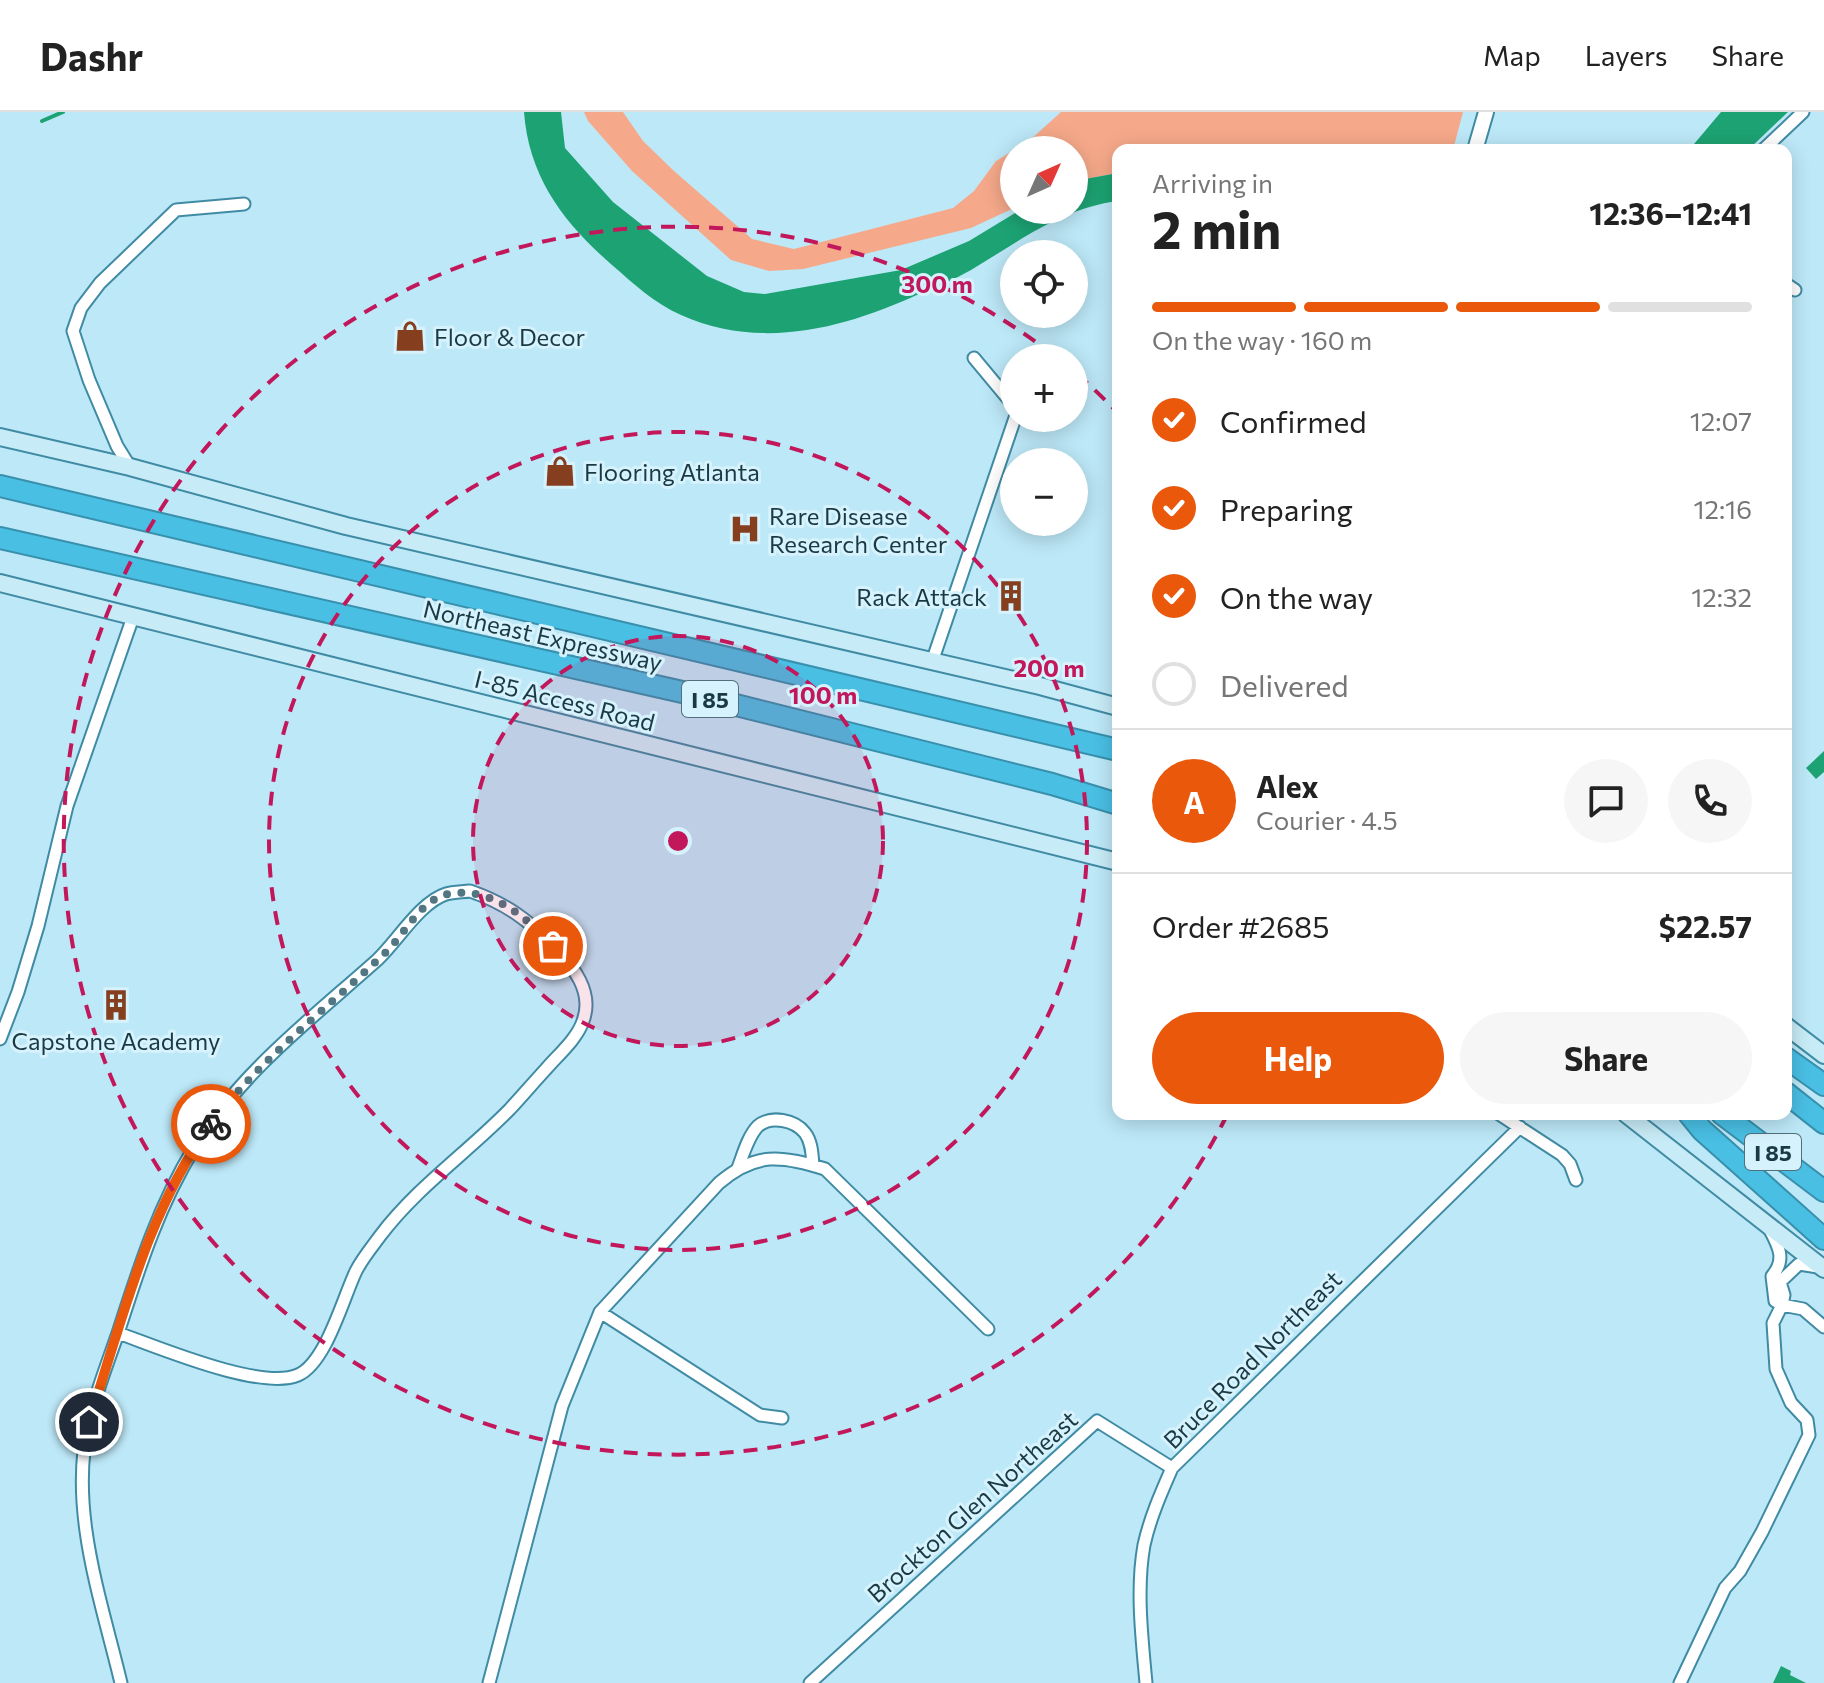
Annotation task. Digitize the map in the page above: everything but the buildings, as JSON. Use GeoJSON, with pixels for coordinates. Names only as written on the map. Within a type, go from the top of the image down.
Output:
{"type":"FeatureCollection","features":[{"type":"Feature","properties":{"kind":"highway","name":"Northeast Expressway"},"geometry":{"type":"LineString","coordinates":[[0,486],[1112,749]]}},
{"type":"Feature","properties":{"kind":"highway","name":"Northeast Expressway"},"geometry":{"type":"LineString","coordinates":[[0,538],[700,696],[1052,784],[1112,802]]}},
{"type":"Feature","properties":{"kind":"highway"},"geometry":{"type":"LineString","coordinates":[[1792,1062],[1824,1085]]}},
{"type":"Feature","properties":{"kind":"highway","name":"I 85"},"geometry":{"type":"LineString","coordinates":[[1792,1098],[1824,1123]]}},
{"type":"Feature","properties":{"kind":"highway"},"geometry":{"type":"LineString","coordinates":[[1694,1120],[1824,1239]]}},
{"type":"Feature","properties":{"kind":"highway","name":"I 85"},"geometry":{"type":"LineString","coordinates":[[1730,1120],[1824,1191]]}},
{"type":"Feature","properties":{"kind":"main road"},"geometry":{"type":"LineString","coordinates":[[0,437],[130,467],[346,526],[1112,706]]}},
{"type":"Feature","properties":{"kind":"main road","name":"I-85 Access Road"},"geometry":{"type":"LineString","coordinates":[[0,583],[1112,861]]}},
{"type":"Feature","properties":{"kind":"main road"},"geometry":{"type":"LineString","coordinates":[[1792,1031],[1824,1055]]}},
{"type":"Feature","properties":{"kind":"main road"},"geometry":{"type":"LineString","coordinates":[[1634,1120],[1823,1268]]}},
{"type":"Feature","properties":{"kind":"street"},"geometry":{"type":"LineString","coordinates":[[1477,143],[1486,112]]}},
{"type":"Feature","properties":{"kind":"street"},"geometry":{"type":"LineString","coordinates":[[1769,144],[1803,112]]}},
{"type":"Feature","properties":{"kind":"street"},"geometry":{"type":"LineString","coordinates":[[130,467],[117,446],[89,380],[73,331],[81,308],[100,283],[176,210],[244,204]]}},
{"type":"Feature","properties":{"kind":"street"},"geometry":{"type":"LineString","coordinates":[[974,358],[1000,389]]}},
{"type":"Feature","properties":{"kind":"street"},"geometry":{"type":"LineString","coordinates":[[932,662],[1010,432]]}},
{"type":"Feature","properties":{"kind":"street"},"geometry":{"type":"LineString","coordinates":[[0,1039],[38,926],[67,806],[133,617]]}},
{"type":"Feature","properties":{"kind":"street"},"geometry":{"type":"LineString","coordinates":[[118,1333],[252,1378],[278,1380],[300,1375],[315,1360],[328,1338],[358,1267],[381,1235],[426,1184],[509,1110],[569,1043],[583,1022],[586,1000],[575,969],[531,923],[497,900],[470,891],[444,895],[423,909],[388,950],[288,1040],[234,1094],[195,1147],[152,1230],[118,1333],[89,1422],[82,1479],[92,1565],[121,1683]]}},
{"type":"Feature","properties":{"kind":"street"},"geometry":{"type":"LineString","coordinates":[[738,1168],[758,1126],[773,1119],[791,1123],[805,1133],[812,1150],[813,1165]]}},
{"type":"Feature","properties":{"kind":"street"},"geometry":{"type":"LineString","coordinates":[[1509,1120],[1562,1155],[1570,1164],[1576,1180]]}},
{"type":"Feature","properties":{"kind":"street","name":"Bruce Road Northeast"},"geometry":{"type":"LineString","coordinates":[[1146,1683],[1142,1640],[1144,1547],[1153,1513],[1172,1468],[1520,1127]]}},
{"type":"Feature","properties":{"kind":"street"},"geometry":{"type":"LineString","coordinates":[[489,1683],[562,1406],[600,1312],[719,1183],[738,1168],[750,1163],[790,1158],[825,1169],[988,1329]]}},
{"type":"Feature","properties":{"kind":"street"},"geometry":{"type":"LineString","coordinates":[[1766,1223],[1781,1249],[1783,1271]]}},
{"type":"Feature","properties":{"kind":"street"},"geometry":{"type":"LineString","coordinates":[[1823,1268],[1799,1264],[1772,1276],[1775,1301],[1803,1309],[1824,1327]]}},
{"type":"Feature","properties":{"kind":"street"},"geometry":{"type":"LineString","coordinates":[[1680,1683],[1725,1588],[1740,1571],[1762,1532],[1809,1435],[1807,1420],[1791,1403],[1776,1369],[1773,1323],[1782,1305]]}},
{"type":"Feature","properties":{"kind":"street"},"geometry":{"type":"LineString","coordinates":[[600,1312],[760,1415],[782,1418]]}},
{"type":"Feature","properties":{"kind":"street","name":"Brockton Glen Northeast"},"geometry":{"type":"LineString","coordinates":[[810,1683],[1097,1421],[1172,1468]]}},
{"type":"Feature","properties":{"kind":"shaded area"},"geometry":{"type":"Polygon","coordinates":[[[524,112],[561,112],[565,148],[613,202],[707,276],[744,292],[765,294],[901,270],[969,241],[1000,222],[1050,224],[1020,240],[1000,240],[1000,252],[971,270],[863,316],[803,331],[742,332],[711,326],[681,315],[645,293],[595,249],[564,216],[533,158],[524,112]]]}},
{"type":"Feature","properties":{"kind":"shaded area"},"geometry":{"type":"Polygon","coordinates":[[[584,112],[623,112],[643,141],[752,239],[794,249],[953,208],[974,191],[1000,159],[1000,215],[971,228],[803,269],[769,271],[731,260],[632,171],[588,121],[584,112]]]}},
{"type":"Feature","properties":{"kind":"shaded area"},"geometry":{"type":"Polygon","coordinates":[[[1061,112],[1463,112],[1455,144],[1112,144],[1112,174],[1088,178],[1088,136],[1034,136],[1061,112]]]}},
{"type":"Feature","properties":{"kind":"shaded area"},"geometry":{"type":"Polygon","coordinates":[[[1721,112],[1788,112],[1754,144],[1694,144],[1721,112]]]}},
{"type":"Feature","properties":{"kind":"shaded area"},"geometry":{"type":"Polygon","coordinates":[[[1112,174],[1112,202],[1088,208],[1088,178],[1112,174]]]}},
{"type":"Feature","properties":{"kind":"shaded area"},"geometry":{"type":"Polygon","coordinates":[[[1824,751],[1824,772],[1816,779],[1806,768],[1824,751]]]}},
{"type":"Feature","properties":{"kind":"shaded area"},"geometry":{"type":"Polygon","coordinates":[[[1781,1666],[1791,1671],[1790,1675],[1806,1683],[1773,1683],[1781,1666]]]}},
{"type":"Feature","properties":{"kind":"waterway"},"geometry":{"type":"LineString","coordinates":[[42,121],[63,112]]}},
{"type":"Feature","properties":{"kind":"way so far"},"geometry":{"type":"LineString","coordinates":[[211,1124],[234,1094],[288,1040],[388,950],[423,909],[444,895],[470,891],[497,900],[531,923],[553,946]]}},
{"type":"Feature","properties":{"kind":"place","name":"Floor & Decor"},"geometry":{"type":"Point","coordinates":[410,336]}},
{"type":"Feature","properties":{"kind":"place","name":"Flooring Atlanta"},"geometry":{"type":"Point","coordinates":[560,471]}},
{"type":"Feature","properties":{"kind":"place","name":"Rare Disease Research Center"},"geometry":{"type":"Point","coordinates":[745,529]}},
{"type":"Feature","properties":{"kind":"place","name":"Rack Attack"},"geometry":{"type":"Point","coordinates":[1011,596]}},
{"type":"Feature","properties":{"kind":"place","name":"Capstone Academy"},"geometry":{"type":"Point","coordinates":[116,1005]}},
{"type":"Feature","properties":{"kind":"route"},"geometry":{"type":"LineString","coordinates":[[89,1422],[152,1230],[195,1147],[211,1124]]}}]}
